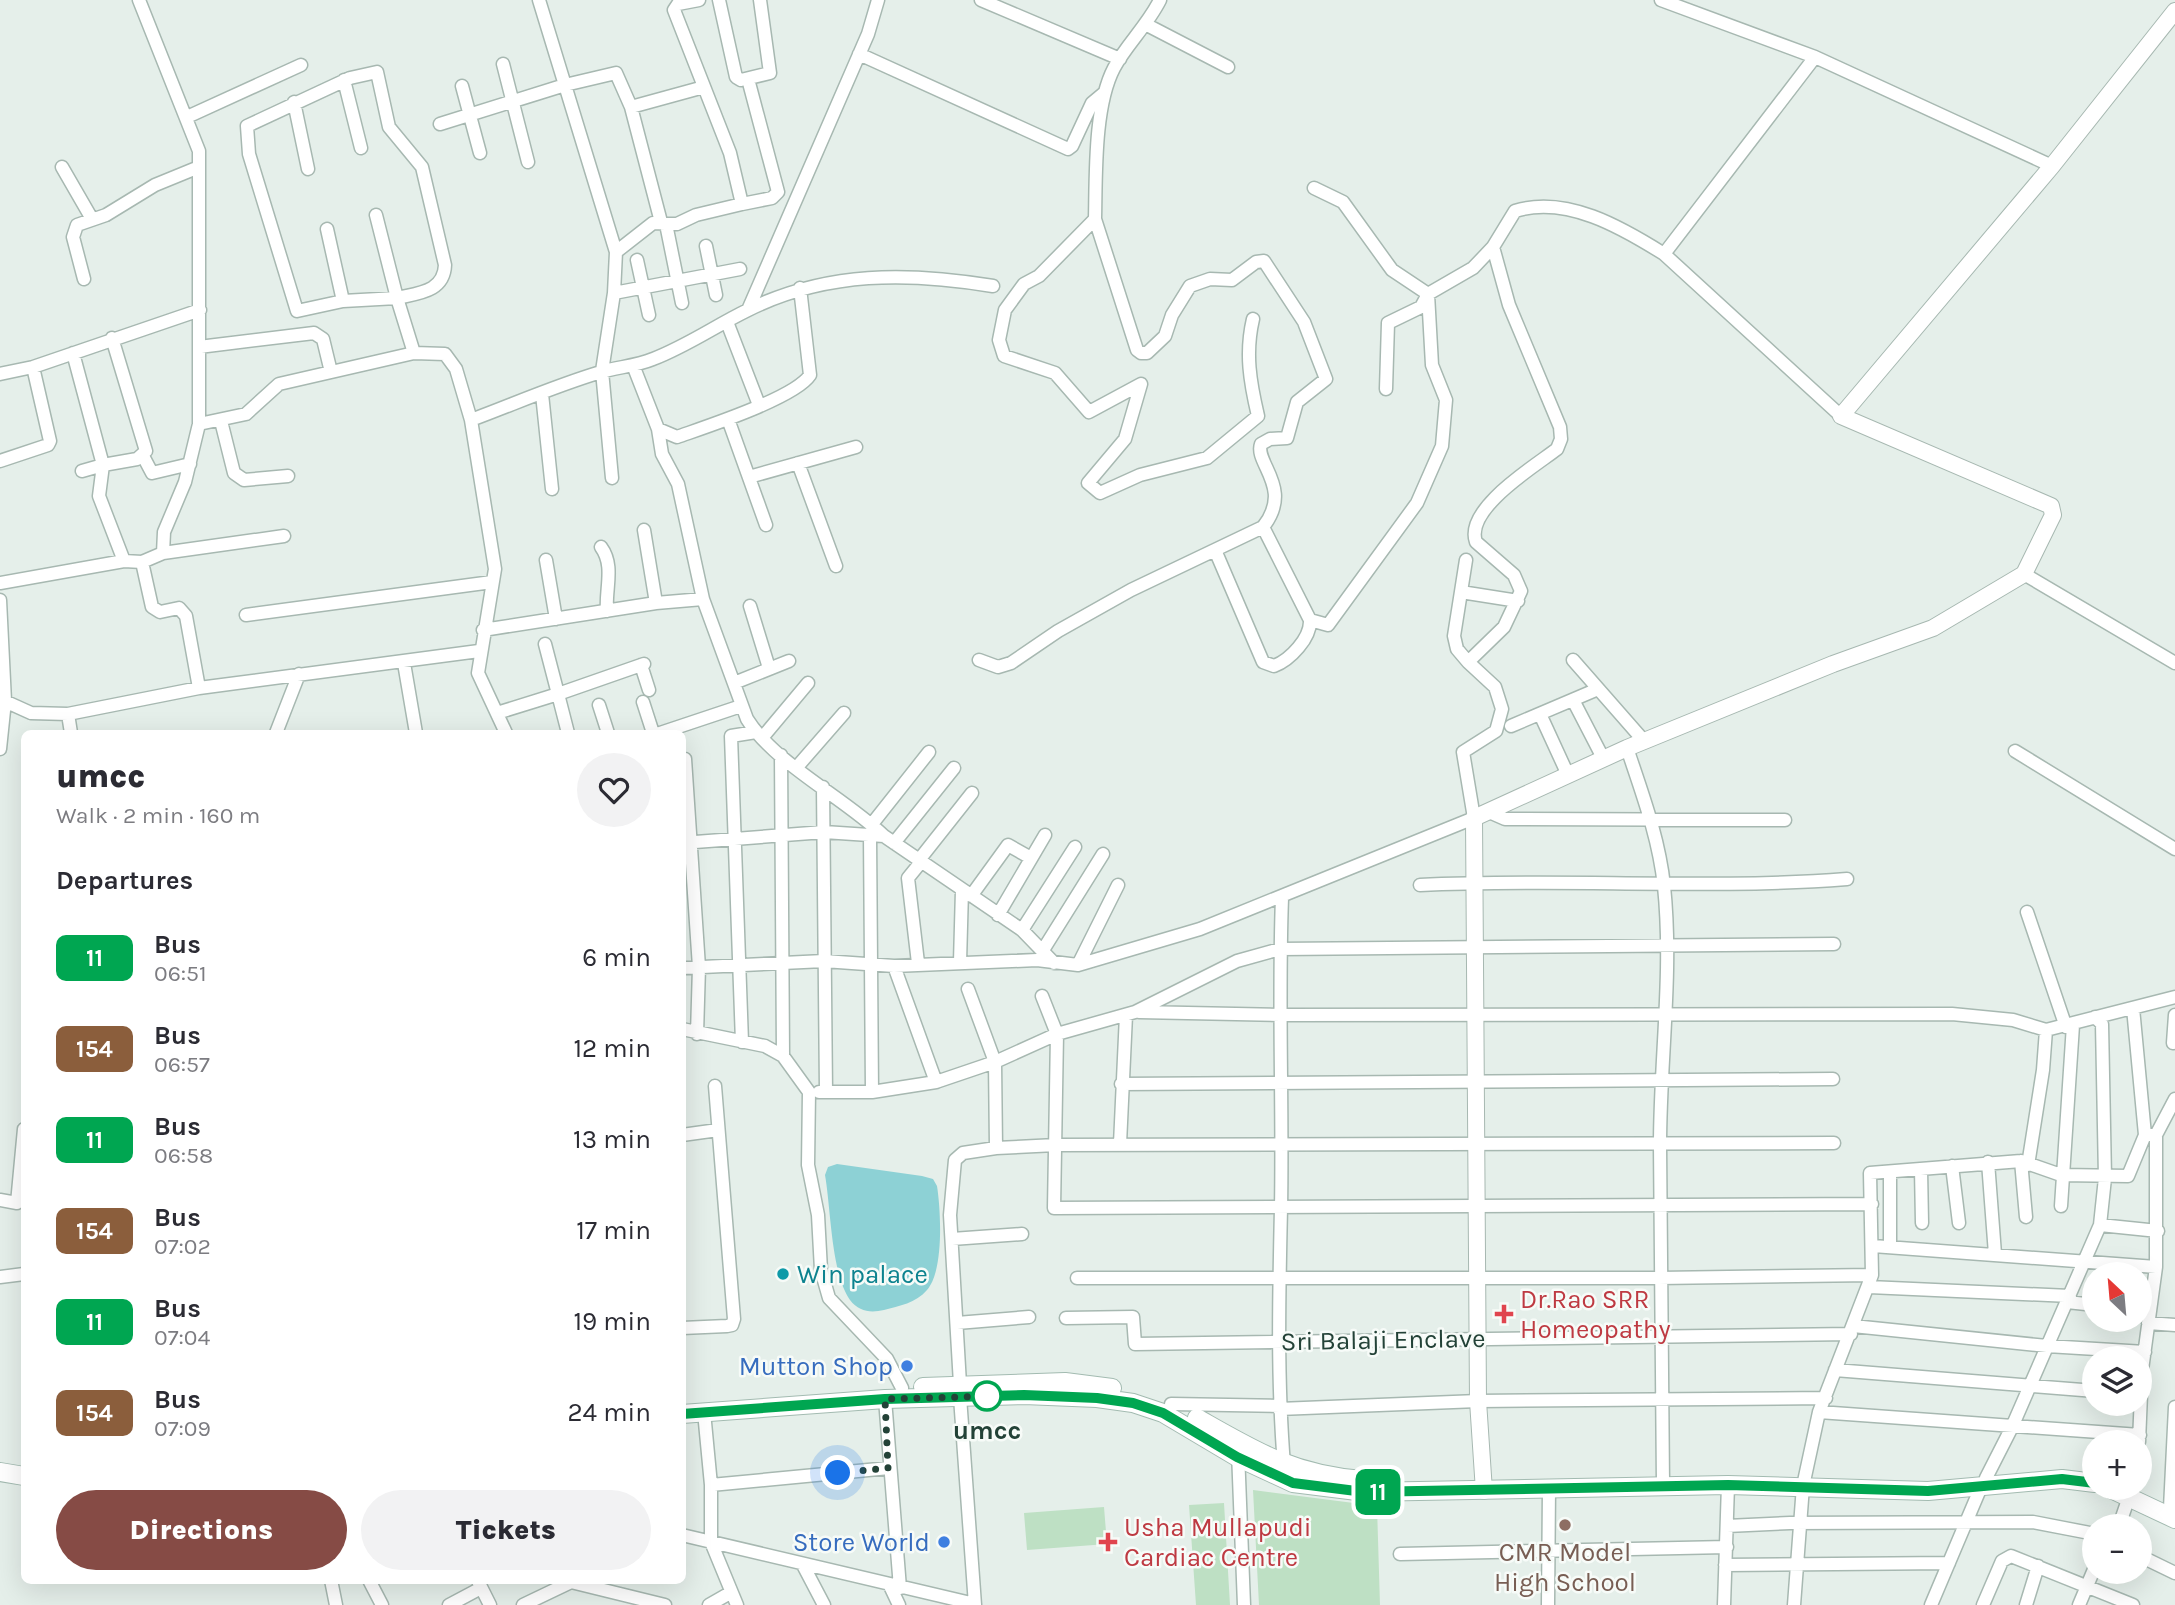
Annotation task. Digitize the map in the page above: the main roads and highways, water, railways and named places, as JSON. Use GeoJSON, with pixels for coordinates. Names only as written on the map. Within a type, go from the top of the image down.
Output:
{"type":"FeatureCollection","features":[{"type":"Feature","properties":{"kind":"main road"},"geometry":{"type":"LineString","coordinates":[[686,1414],[1065,1382],[1137,1393],[1171,1404],[1293,1483],[1324,1489],[1663,1479],[1983,1483],[2062,1479],[2082,1481]]}},
{"type":"Feature","properties":{"kind":"main road"},"geometry":{"type":"LineString","coordinates":[[686,1404],[902,1388],[1060,1396],[1133,1403],[1238,1449],[1284,1465],[1311,1474],[1362,1480],[1549,1488],[1804,1482]]}},
{"type":"Feature","properties":{"kind":"main road"},"geometry":{"type":"LineString","coordinates":[[0,1464],[21,1468]]}},
{"type":"Feature","properties":{"kind":"main road"},"geometry":{"type":"LineString","coordinates":[[1983,1483],[2055,1470],[2082,1473]]}},
{"type":"Feature","properties":{"kind":"main road"},"geometry":{"type":"LineString","coordinates":[[0,1472],[21,1476]]}},
{"type":"Feature","properties":{"kind":"main road"},"geometry":{"type":"LineString","coordinates":[[2149,1500],[2173,1513]]}},
{"type":"Feature","properties":{"kind":"water"},"geometry":{"type":"Polygon","coordinates":[[[837,1164],[922,1176],[933,1179],[937,1186],[940,1210],[939,1255],[927,1290],[913,1301],[884,1310],[866,1311],[850,1300],[835,1258],[825,1175],[828,1167],[837,1164]]]}},
{"type":"Feature","properties":{"kind":"place","name":"Win palace"},"geometry":{"type":"Point","coordinates":[783,1274]}},
{"type":"Feature","properties":{"kind":"place","name":"Dr.Rao SRR Homeopathy"},"geometry":{"type":"Point","coordinates":[1504,1314]}},
{"type":"Feature","properties":{"kind":"place","name":"Mutton Shop"},"geometry":{"type":"Point","coordinates":[907,1366]}},
{"type":"Feature","properties":{"kind":"place","name":"umcc"},"geometry":{"type":"Point","coordinates":[987,1396]}},
{"type":"Feature","properties":{"kind":"place","name":"CMR Model High School"},"geometry":{"type":"Point","coordinates":[1565,1525]}},
{"type":"Feature","properties":{"kind":"place","name":"Store World"},"geometry":{"type":"Point","coordinates":[944,1542]}},
{"type":"Feature","properties":{"kind":"place","name":"Usha Mullapudi Cardiac Centre"},"geometry":{"type":"Point","coordinates":[1108,1542]}}]}
